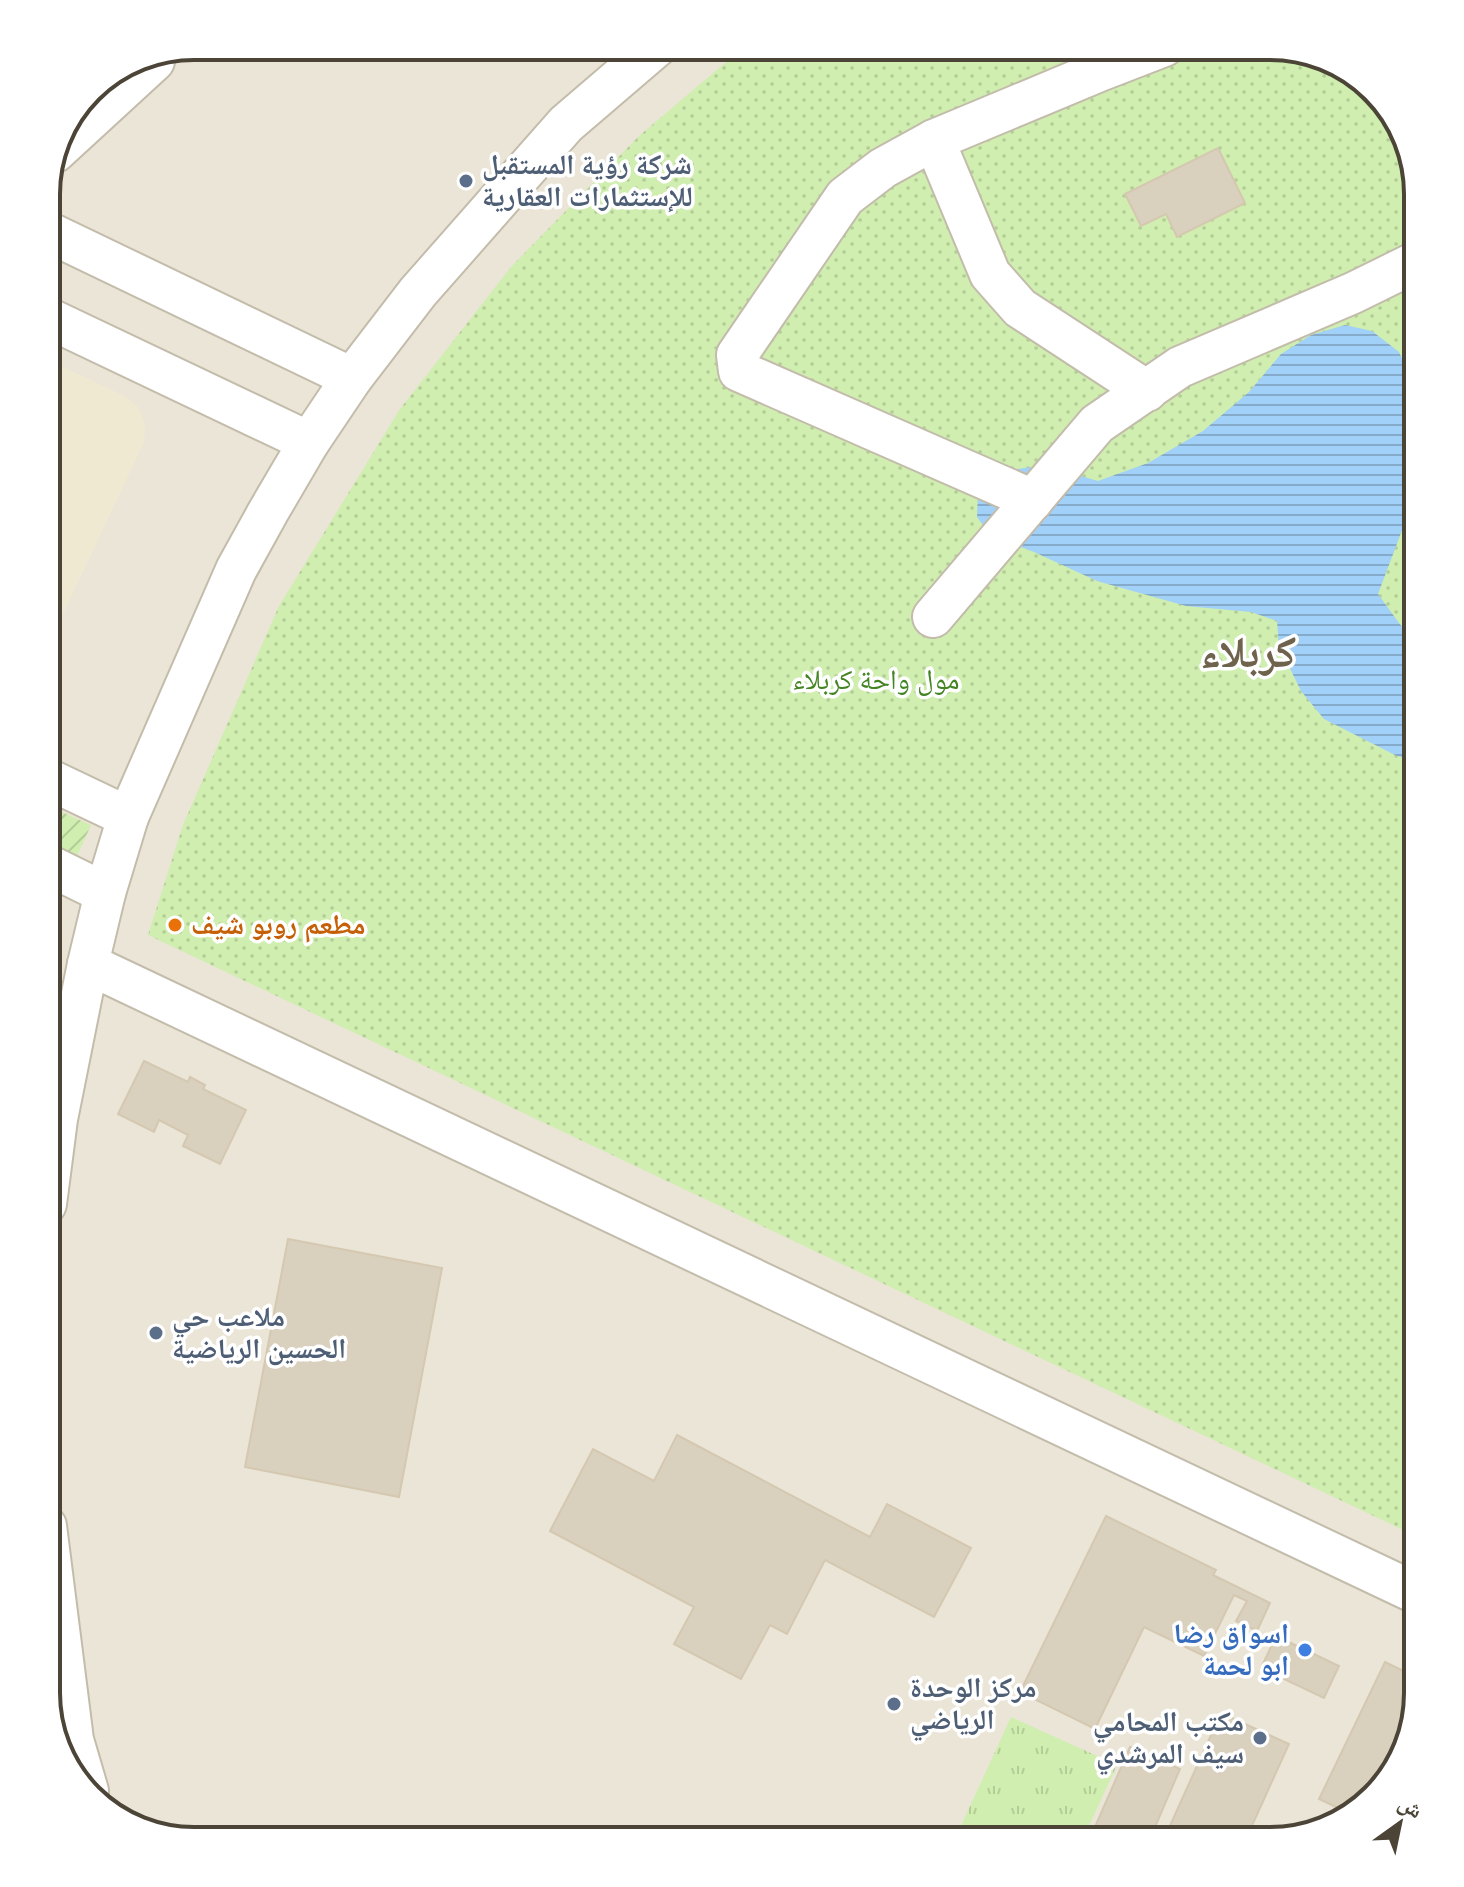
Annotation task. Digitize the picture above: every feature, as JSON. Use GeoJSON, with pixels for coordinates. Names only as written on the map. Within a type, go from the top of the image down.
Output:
{"type":"FeatureCollection","features":[{"type":"Feature","properties":{"kind":"street"},"geometry":{"type":"LineString","coordinates":[[60,1104],[88,964],[128,817],[236,570],[268,512],[309,442],[352,378],[418,292],[566,124],[641,60]]}},
{"type":"Feature","properties":{"kind":"street"},"geometry":{"type":"LineString","coordinates":[[1033,500],[739,371],[737,355],[845,197],[883,168],[934,140],[1128,60]]}},
{"type":"Feature","properties":{"kind":"street"},"geometry":{"type":"LineString","coordinates":[[76,133],[145,70]]}},
{"type":"Feature","properties":{"kind":"street"},"geometry":{"type":"LineString","coordinates":[[934,140],[990,274],[1020,308],[1147,391]]}},
{"type":"Feature","properties":{"kind":"street"},"geometry":{"type":"LineString","coordinates":[[60,238],[352,378]]}},
{"type":"Feature","properties":{"kind":"street"},"geometry":{"type":"LineString","coordinates":[[933,617],[1097,424],[1180,367],[1404,268]]}},
{"type":"Feature","properties":{"kind":"street"},"geometry":{"type":"LineString","coordinates":[[60,324],[309,442]]}},
{"type":"Feature","properties":{"kind":"street"},"geometry":{"type":"LineString","coordinates":[[60,785],[128,817]]}},
{"type":"Feature","properties":{"kind":"street"},"geometry":{"type":"LineString","coordinates":[[60,871],[105,893]]}},
{"type":"Feature","properties":{"kind":"street"},"geometry":{"type":"LineString","coordinates":[[88,964],[1404,1587]]}},
{"type":"Feature","properties":{"kind":"street"},"geometry":{"type":"LineString","coordinates":[[60,1637],[73,1740],[79,1760]]}},
{"type":"Feature","properties":{"kind":"shaded area"},"geometry":{"type":"Polygon","coordinates":[[[194,60],[1278,60],[1313,67],[1337,78],[1365,99],[1381,120],[1399,160],[1404,194],[1404,1693],[1399,1727],[1386,1760],[1369,1783],[1360,1783],[1360,1792],[1344,1804],[1313,1820],[1270,1827],[194,1827],[160,1822],[127,1809],[99,1788],[83,1767],[67,1736],[60,1693],[60,186],[70,143],[83,120],[99,99],[143,70],[194,60]]]}},
{"type":"Feature","properties":{"kind":"shaded area"},"geometry":{"type":"Polygon","coordinates":[[[60,366],[122,395],[138,407],[145,424],[144,442],[60,620],[60,366]]]}},
{"type":"Feature","properties":{"kind":"green space","name":"مول واحة كربلاء"},"geometry":{"type":"Polygon","coordinates":[[[729,60],[1278,60],[1313,67],[1337,78],[1365,99],[1390,135],[1399,160],[1404,194],[1404,1530],[148,935],[183,825],[279,606],[400,409],[511,267],[639,136],[729,60]]]}},
{"type":"Feature","properties":{"kind":"green space"},"geometry":{"type":"Polygon","coordinates":[[[60,811],[91,825],[77,856],[60,848],[60,811]]]}},
{"type":"Feature","properties":{"kind":"green space"},"geometry":{"type":"Polygon","coordinates":[[[1011,1717],[1117,1765],[1088,1827],[960,1827],[1011,1717]]]}},
{"type":"Feature","properties":{"kind":"water"},"geometry":{"type":"Polygon","coordinates":[[[1345,325],[1372,331],[1399,352],[1404,363],[1404,525],[1378,594],[1404,629],[1404,758],[1324,719],[1301,691],[1279,646],[1277,621],[1251,612],[1186,606],[1097,581],[991,536],[977,517],[978,491],[996,472],[1032,467],[1098,481],[1148,463],[1203,431],[1249,392],[1281,354],[1311,335],[1345,325]]]}},
{"type":"Feature","properties":{"kind":"building"},"geometry":{"type":"Polygon","coordinates":[[[1218,148],[1245,203],[1177,237],[1166,214],[1141,226],[1125,194],[1218,148]]]}},
{"type":"Feature","properties":{"kind":"building"},"geometry":{"type":"Polygon","coordinates":[[[144,1061],[188,1082],[190,1077],[205,1085],[203,1089],[246,1110],[220,1164],[183,1146],[188,1135],[159,1120],[154,1132],[118,1114],[144,1061]]]}},
{"type":"Feature","properties":{"kind":"building"},"geometry":{"type":"Polygon","coordinates":[[[288,1239],[442,1268],[399,1497],[245,1467],[288,1239]]]}},
{"type":"Feature","properties":{"kind":"building"},"geometry":{"type":"Polygon","coordinates":[[[677,1435],[870,1537],[887,1504],[971,1548],[934,1617],[825,1560],[787,1634],[770,1625],[741,1679],[674,1644],[694,1607],[550,1531],[593,1449],[654,1481],[677,1435]]]}},
{"type":"Feature","properties":{"kind":"building"},"geometry":{"type":"Polygon","coordinates":[[[1106,1516],[1216,1570],[1213,1575],[1270,1603],[1257,1631],[1236,1621],[1247,1601],[1234,1595],[1204,1656],[1144,1627],[1095,1729],[1020,1692],[1106,1516]]]}},
{"type":"Feature","properties":{"kind":"building"},"geometry":{"type":"Polygon","coordinates":[[[1276,1636],[1339,1666],[1324,1698],[1261,1668],[1276,1636]]]}},
{"type":"Feature","properties":{"kind":"building"},"geometry":{"type":"Polygon","coordinates":[[[1385,1662],[1404,1671],[1403,1710],[1394,1744],[1369,1783],[1360,1783],[1360,1792],[1338,1808],[1319,1799],[1385,1662]]]}},
{"type":"Feature","properties":{"kind":"building"},"geometry":{"type":"Polygon","coordinates":[[[1221,1713],[1289,1744],[1251,1827],[1169,1827],[1221,1713]]]}},
{"type":"Feature","properties":{"kind":"building"},"geometry":{"type":"Polygon","coordinates":[[[1130,1747],[1180,1769],[1155,1827],[1095,1827],[1130,1747]]]}},
{"type":"Feature","properties":{"kind":"place","name":"شركة رؤية المستقبل للإستثمارات العقارية"},"geometry":{"type":"Point","coordinates":[466,181]}},
{"type":"Feature","properties":{"kind":"place","name":"مطعم روبو شيف"},"geometry":{"type":"Point","coordinates":[175,925]}},
{"type":"Feature","properties":{"kind":"place","name":"ملاعب حي الحسين الرياضية"},"geometry":{"type":"Point","coordinates":[156,1333]}},
{"type":"Feature","properties":{"kind":"place","name":"اسواق رضا ابو لحمة"},"geometry":{"type":"Point","coordinates":[1305,1650]}},
{"type":"Feature","properties":{"kind":"place","name":"مركز الوحدة الرياضي"},"geometry":{"type":"Point","coordinates":[894,1704]}},
{"type":"Feature","properties":{"kind":"place","name":"مكتب المحامي سيف المرشدي"},"geometry":{"type":"Point","coordinates":[1260,1738]}},
{"type":"Feature","properties":{"kind":"district","name":"كربلاء"},"geometry":{"type":"Point","coordinates":[1248,653]}}]}
